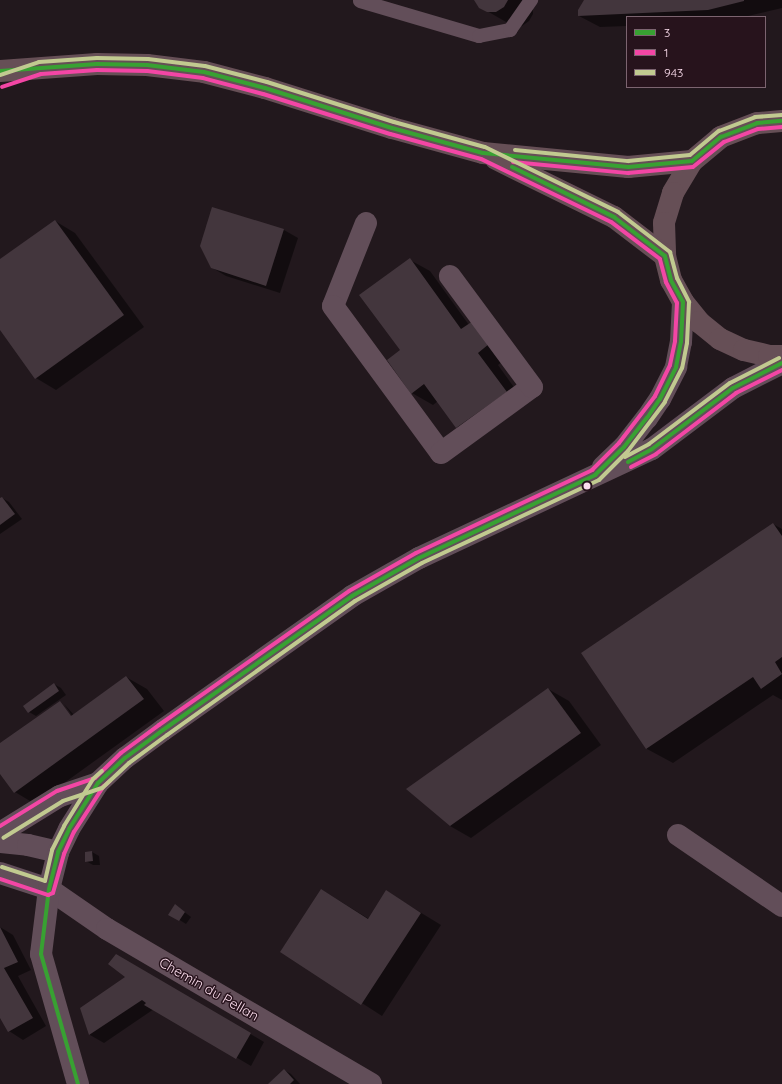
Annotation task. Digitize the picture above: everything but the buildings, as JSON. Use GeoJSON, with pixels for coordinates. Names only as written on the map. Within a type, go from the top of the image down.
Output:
{"type":"FeatureCollection","features":[{"type":"Feature","properties":{"kind":"main road"},"geometry":{"type":"LineString","coordinates":[[0,71],[111,64],[147,65],[204,72],[265,88],[392,128],[483,153],[628,167],[692,161]]}},
{"type":"Feature","properties":{"kind":"main road"},"geometry":{"type":"LineString","coordinates":[[0,81],[40,68]]}},
{"type":"Feature","properties":{"kind":"main road"},"geometry":{"type":"LineString","coordinates":[[782,121],[756,123],[721,137],[692,161],[672,193],[664,224],[665,256],[671,280],[683,302],[699,322],[720,339],[744,350],[769,356],[782,356]]}},
{"type":"Feature","properties":{"kind":"main road"},"geometry":{"type":"LineString","coordinates":[[483,153],[614,217],[665,256]]}},
{"type":"Feature","properties":{"kind":"street"},"geometry":{"type":"LineString","coordinates":[[366,223],[333,306],[441,453],[532,387],[450,276]]}},
{"type":"Feature","properties":{"kind":"street"},"geometry":{"type":"LineString","coordinates":[[595,475],[624,447],[660,399],[676,367],[681,342],[683,302]]}},
{"type":"Feature","properties":{"kind":"street"},"geometry":{"type":"LineString","coordinates":[[78,1084],[41,954],[49,889],[58,852],[69,829],[98,783],[125,758],[163,730],[352,596],[419,558],[595,475],[632,460],[652,449],[733,388],[782,363]]}},
{"type":"Feature","properties":{"kind":"street"},"geometry":{"type":"LineString","coordinates":[[0,833],[60,796],[98,783]]}},
{"type":"Feature","properties":{"kind":"street"},"geometry":{"type":"LineString","coordinates":[[678,835],[782,906]]}},
{"type":"Feature","properties":{"kind":"street"},"geometry":{"type":"LineString","coordinates":[[0,842],[28,844],[58,852]]}},
{"type":"Feature","properties":{"kind":"street","name":"Chemin du Pellan"},"geometry":{"type":"LineString","coordinates":[[0,873],[49,889],[106,929],[371,1084]]}},
{"type":"Feature","properties":{"kind":"lane"},"geometry":{"type":"LineString","coordinates":[[360,1],[479,36],[510,30],[531,0]]}},
{"type":"Feature","properties":{"kind":"transit line","name":"943"},"geometry":{"type":"LineString","coordinates":[[0,75],[39,62],[97,58],[148,59],[205,66],[267,82],[394,122],[485,147],[618,212],[670,252],[677,278],[689,302],[687,343],[682,368],[665,402],[628,451],[599,480],[422,563],[355,601],[129,763],[102,788],[63,801],[3,838]]}},
{"type":"Feature","properties":{"kind":"transit line","name":"3"},"geometry":{"type":"LineString","coordinates":[[0,71],[97,64],[147,65],[204,72],[265,88],[392,128],[483,153],[628,167],[692,161],[721,137],[757,123],[782,121]]}},
{"type":"Feature","properties":{"kind":"transit line","name":"1"},"geometry":{"type":"LineString","coordinates":[[0,826],[57,791],[95,778],[121,753],[159,725],[349,591],[416,553],[592,470],[619,443],[655,396],[670,365],[675,341],[677,303],[666,282],[660,259],[611,222],[481,159],[390,134],[263,94],[203,78],[147,71],[97,70],[41,74],[2,87]]}},
{"type":"Feature","properties":{"kind":"transit line","name":"943"},"geometry":{"type":"LineString","coordinates":[[515,150],[628,161],[690,155],[719,131],[755,117],[782,115]]}},
{"type":"Feature","properties":{"kind":"transit line","name":"1"},"geometry":{"type":"LineString","coordinates":[[513,162],[628,173],[693,167],[724,142],[758,129],[782,127]]}},
{"type":"Feature","properties":{"kind":"transit line","name":"3"},"geometry":{"type":"LineString","coordinates":[[512,167],[614,217],[665,256]]}},
{"type":"Feature","properties":{"kind":"transit line","name":"3"},"geometry":{"type":"LineString","coordinates":[[78,1084],[41,954],[49,889],[58,852],[69,829],[98,783],[125,758],[163,730],[352,596],[419,558],[595,475],[624,447],[647,418],[660,399],[676,367],[681,342],[683,302],[671,280],[665,256]]}},
{"type":"Feature","properties":{"kind":"transit line","name":"943"},"geometry":{"type":"LineString","coordinates":[[625,457],[649,444],[730,383],[779,358]]}},
{"type":"Feature","properties":{"kind":"transit line","name":"3"},"geometry":{"type":"LineString","coordinates":[[628,462],[652,449],[733,388],[782,363]]}},
{"type":"Feature","properties":{"kind":"transit line","name":"1"},"geometry":{"type":"LineString","coordinates":[[631,467],[656,454],[736,393],[782,370]]}},
{"type":"Feature","properties":{"kind":"transit line","name":"943"},"geometry":{"type":"LineString","coordinates":[[2,867],[45,881],[52,850],[64,826],[93,779],[102,771]]}},
{"type":"Feature","properties":{"kind":"transit line","name":"1"},"geometry":{"type":"LineString","coordinates":[[0,879],[48,895],[53,893],[64,854],[74,832],[103,787],[110,781]]}}]}
